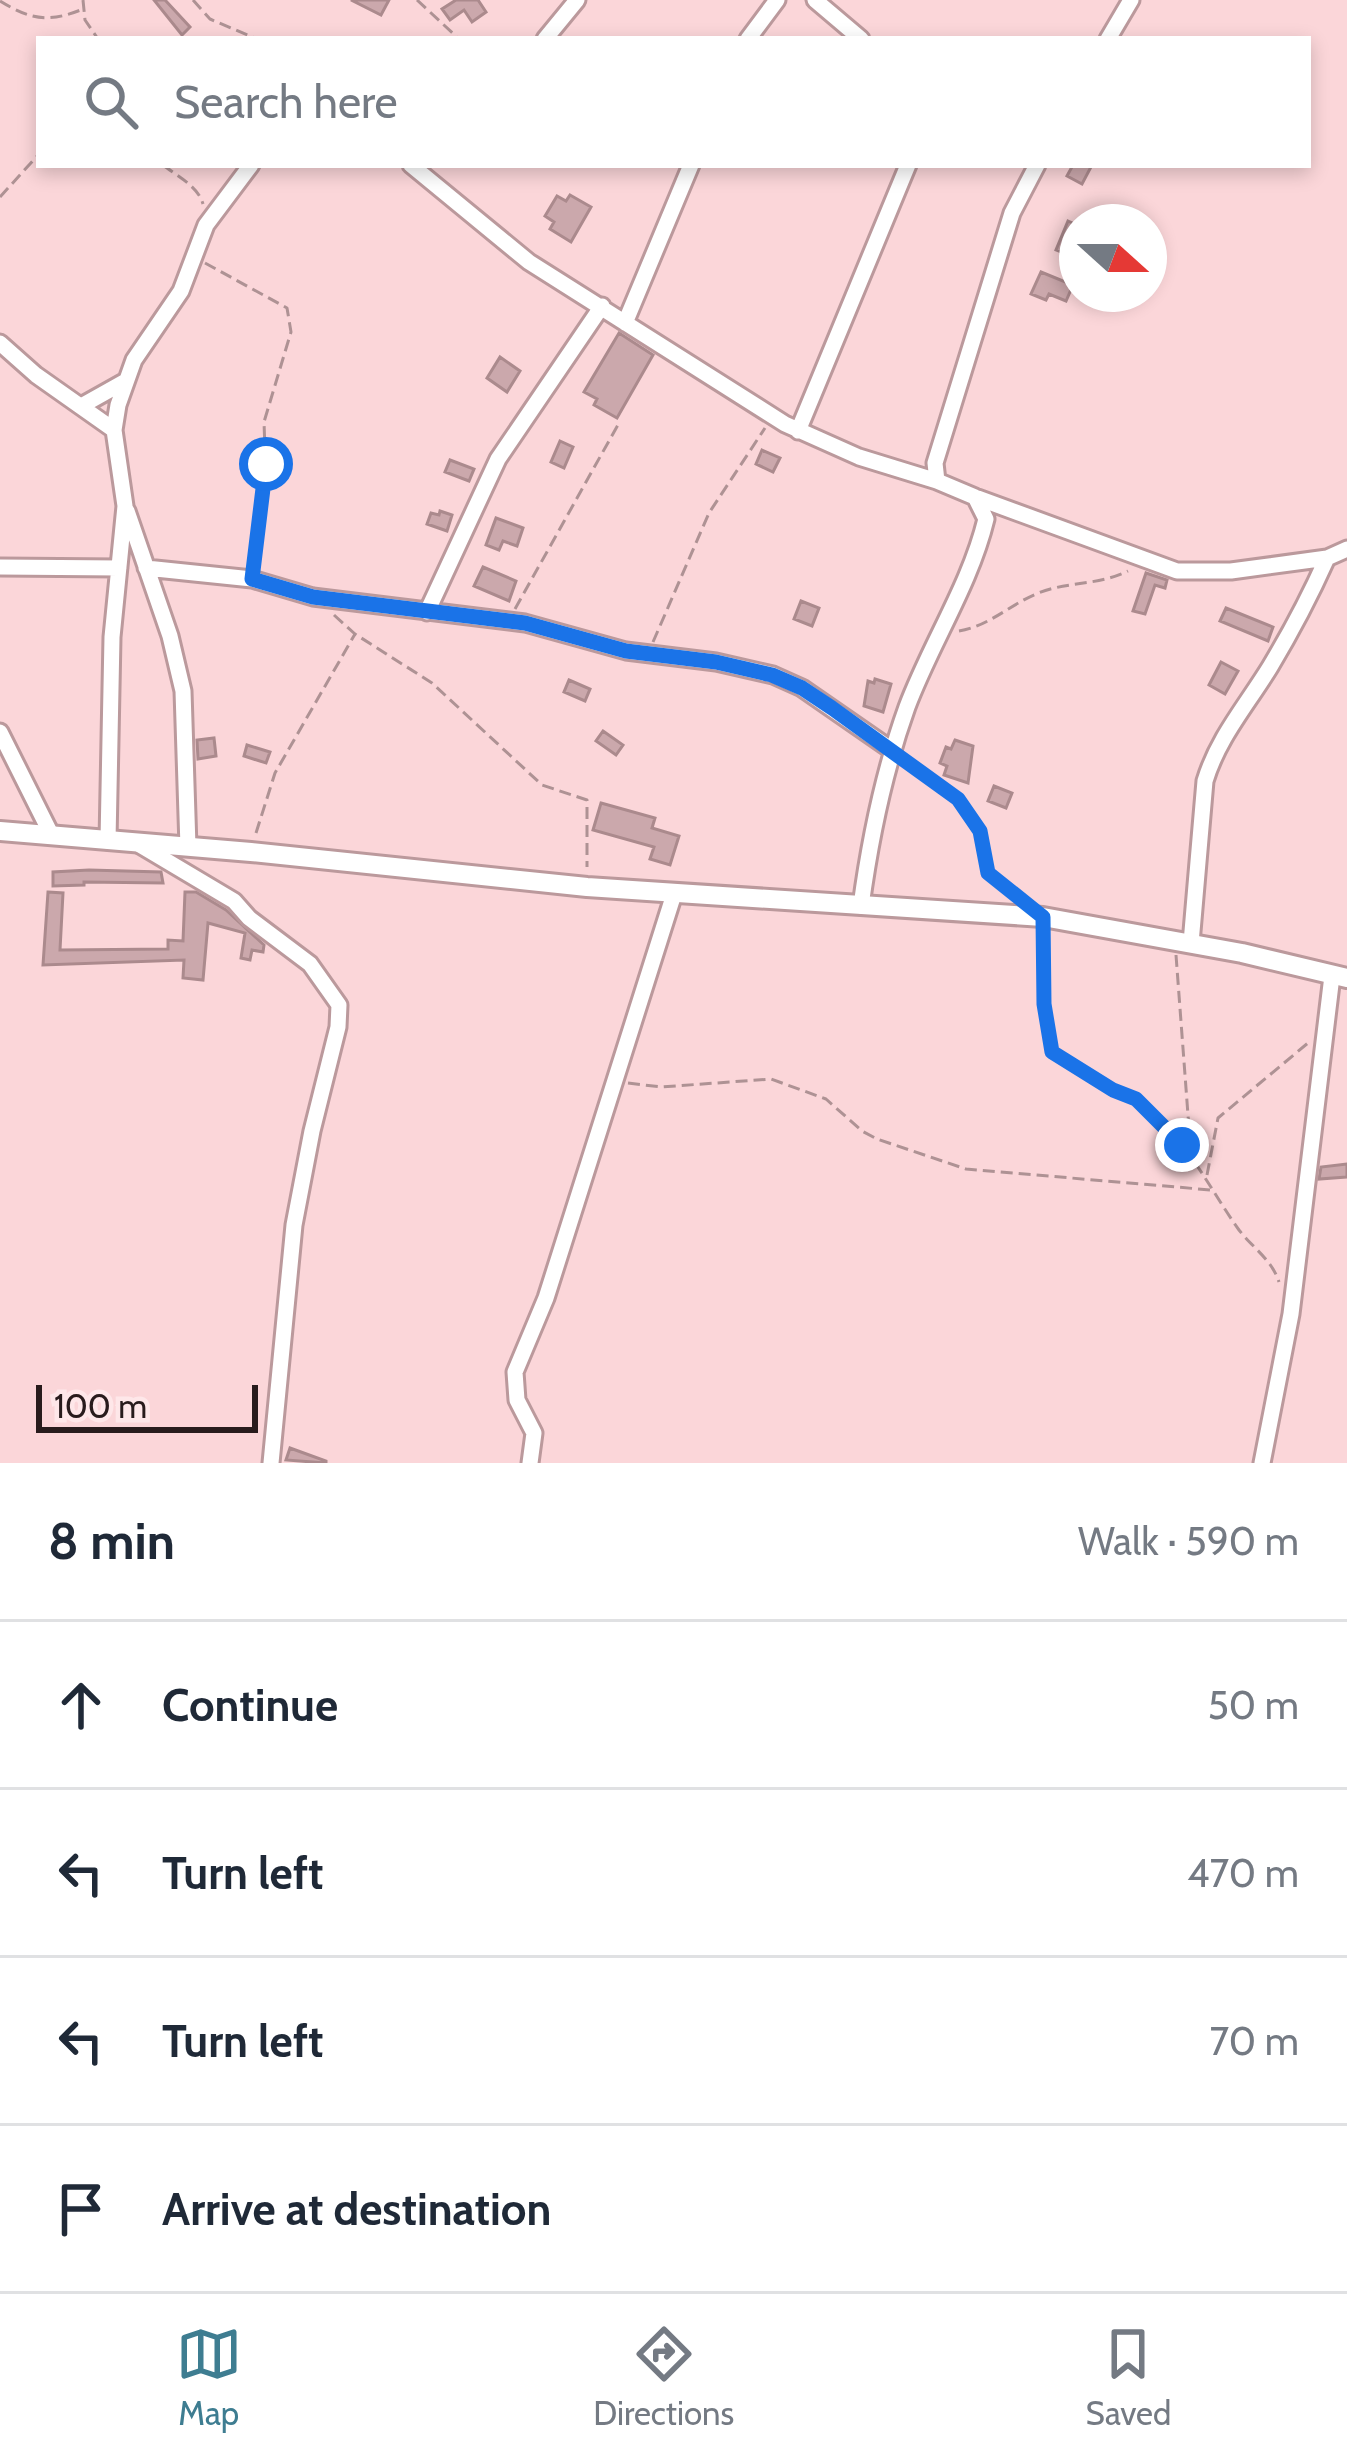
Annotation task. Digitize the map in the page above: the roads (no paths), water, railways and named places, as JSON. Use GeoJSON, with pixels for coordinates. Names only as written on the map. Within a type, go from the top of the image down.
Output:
{"type":"FeatureCollection","features":[{"type":"Feature","properties":{"kind":"street"},"geometry":{"type":"LineString","coordinates":[[547,36],[577,0]]}},
{"type":"Feature","properties":{"kind":"street"},"geometry":{"type":"LineString","coordinates":[[750,36],[777,0]]}},
{"type":"Feature","properties":{"kind":"street"},"geometry":{"type":"LineString","coordinates":[[815,0],[858,36]]}},
{"type":"Feature","properties":{"kind":"street"},"geometry":{"type":"LineString","coordinates":[[1110,36],[1131,0]]}},
{"type":"Feature","properties":{"kind":"street"},"geometry":{"type":"LineString","coordinates":[[188,847],[183,691],[170,636],[125,506],[114,430],[124,382],[147,339],[174,304],[206,225],[249,168]]}},
{"type":"Feature","properties":{"kind":"street"},"geometry":{"type":"LineString","coordinates":[[415,168],[529,262],[772,416],[859,457],[937,481],[1145,562],[1198,573],[1328,558],[1347,549]]}},
{"type":"Feature","properties":{"kind":"street"},"geometry":{"type":"LineString","coordinates":[[625,323],[690,168]]}},
{"type":"Feature","properties":{"kind":"street"},"geometry":{"type":"LineString","coordinates":[[798,431],[907,168]]}},
{"type":"Feature","properties":{"kind":"street"},"geometry":{"type":"LineString","coordinates":[[937,481],[935,463],[1029,168]]}},
{"type":"Feature","properties":{"kind":"street"},"geometry":{"type":"LineString","coordinates":[[578,291],[581,336]]}},
{"type":"Feature","properties":{"kind":"street"},"geometry":{"type":"LineString","coordinates":[[427,612],[498,459],[602,306]]}},
{"type":"Feature","properties":{"kind":"street"},"geometry":{"type":"LineString","coordinates":[[0,343],[114,430]]}},
{"type":"Feature","properties":{"kind":"street"},"geometry":{"type":"LineString","coordinates":[[83,405],[124,382]]}},
{"type":"Feature","properties":{"kind":"street"},"geometry":{"type":"LineString","coordinates":[[861,906],[893,751],[986,519],[975,497]]}},
{"type":"Feature","properties":{"kind":"street"},"geometry":{"type":"LineString","coordinates":[[108,841],[112,637],[125,506]]}},
{"type":"Feature","properties":{"kind":"street"},"geometry":{"type":"LineString","coordinates":[[1183,942],[1210,762],[1270,667],[1328,558]]}},
{"type":"Feature","properties":{"kind":"street"},"geometry":{"type":"LineString","coordinates":[[0,567],[118,568]]}},
{"type":"Feature","properties":{"kind":"street"},"geometry":{"type":"LineString","coordinates":[[146,568],[252,579],[313,597],[508,621],[648,655],[716,662],[772,675],[802,688],[893,751]]}},
{"type":"Feature","properties":{"kind":"street"},"geometry":{"type":"LineString","coordinates":[[0,732],[52,836]]}},
{"type":"Feature","properties":{"kind":"street"},"geometry":{"type":"LineString","coordinates":[[0,831],[587,887],[1043,917],[1340,977],[1324,1034],[1291,1314],[1262,1463]]}},
{"type":"Feature","properties":{"kind":"street"},"geometry":{"type":"LineString","coordinates":[[137,843],[234,901],[310,964],[339,1005],[294,1225],[271,1463]]}},
{"type":"Feature","properties":{"kind":"street"},"geometry":{"type":"LineString","coordinates":[[530,1463],[534,1433],[517,1400],[515,1372],[546,1298],[674,894]]}}]}
